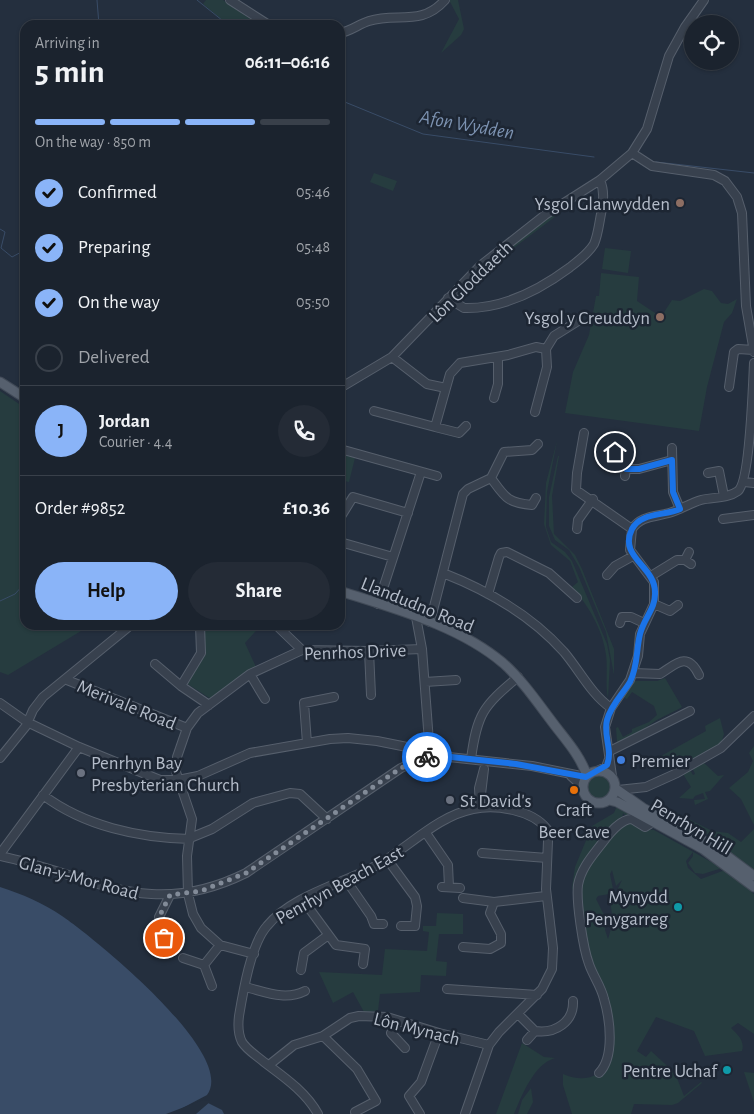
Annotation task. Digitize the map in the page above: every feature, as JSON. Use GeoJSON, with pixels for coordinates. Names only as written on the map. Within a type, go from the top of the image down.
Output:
{"type":"FeatureCollection","features":[{"type":"Feature","properties":{"kind":"main road"},"geometry":{"type":"LineString","coordinates":[[0,382],[20,395]]}},
{"type":"Feature","properties":{"kind":"main road","name":"Llandudno Road"},"geometry":{"type":"LineString","coordinates":[[345,593],[416,616],[456,634],[490,653],[518,677],[581,761],[588,768],[598,770]]}},
{"type":"Feature","properties":{"kind":"main road","name":"Llandudno Road"},"geometry":{"type":"LineString","coordinates":[[581,761],[586,776]]}},
{"type":"Feature","properties":{"kind":"main road"},"geometry":{"type":"LineString","coordinates":[[598,770],[612,776],[617,789],[609,800],[601,803],[590,800],[585,795],[583,787],[586,776],[598,770]]}},
{"type":"Feature","properties":{"kind":"main road","name":"Penrhyn Hill"},"geometry":{"type":"LineString","coordinates":[[617,789],[627,793],[715,848],[754,876]]}},
{"type":"Feature","properties":{"kind":"main road","name":"Penrhyn Hill"},"geometry":{"type":"LineString","coordinates":[[609,800],[617,802],[703,849],[754,887]]}},
{"type":"Feature","properties":{"kind":"street"},"geometry":{"type":"LineString","coordinates":[[230,0],[261,20]]}},
{"type":"Feature","properties":{"kind":"street"},"geometry":{"type":"LineString","coordinates":[[345,31],[375,19],[420,16],[434,11],[445,0]]}},
{"type":"Feature","properties":{"kind":"street","name":"Lôn Gloddaeth"},"geometry":{"type":"LineString","coordinates":[[345,385],[392,357],[448,298],[500,249],[545,215],[600,180],[632,153],[647,129],[669,56],[685,27],[704,0]]}},
{"type":"Feature","properties":{"kind":"street"},"geometry":{"type":"LineString","coordinates":[[632,153],[652,166],[714,175],[725,181],[732,189],[742,213],[746,306],[754,351],[738,349],[734,352],[729,387]]}},
{"type":"Feature","properties":{"kind":"street"},"geometry":{"type":"LineString","coordinates":[[448,298],[464,308],[497,304],[527,295],[562,273],[589,251],[595,241],[604,188],[600,180]]}},
{"type":"Feature","properties":{"kind":"street"},"geometry":{"type":"LineString","coordinates":[[535,412],[547,367],[546,349],[554,336],[578,321]]}},
{"type":"Feature","properties":{"kind":"street"},"geometry":{"type":"LineString","coordinates":[[435,427],[450,374],[456,365],[465,361],[498,357],[536,347],[546,349]]}},
{"type":"Feature","properties":{"kind":"street"},"geometry":{"type":"LineString","coordinates":[[392,357],[427,384],[446,388]]}},
{"type":"Feature","properties":{"kind":"street"},"geometry":{"type":"LineString","coordinates":[[494,398],[498,384],[498,357]]}},
{"type":"Feature","properties":{"kind":"street"},"geometry":{"type":"LineString","coordinates":[[612,776],[606,727],[611,708],[634,673],[644,623],[654,604],[655,589],[651,576],[633,556],[629,544],[632,529],[644,518],[740,490],[744,482],[752,420],[754,363]]}},
{"type":"Feature","properties":{"kind":"street"},"geometry":{"type":"LineString","coordinates":[[374,411],[459,433]]}},
{"type":"Feature","properties":{"kind":"street"},"geometry":{"type":"LineString","coordinates":[[459,433],[466,426]]}},
{"type":"Feature","properties":{"kind":"street"},"geometry":{"type":"LineString","coordinates":[[459,433],[462,442]]}},
{"type":"Feature","properties":{"kind":"street"},"geometry":{"type":"LineString","coordinates":[[576,490],[578,443],[584,433]]}},
{"type":"Feature","properties":{"kind":"street"},"geometry":{"type":"LineString","coordinates":[[625,442],[626,472],[672,460]]}},
{"type":"Feature","properties":{"kind":"street"},"geometry":{"type":"LineString","coordinates":[[430,622],[463,494],[468,489],[491,478],[504,452],[533,454],[538,444]]}},
{"type":"Feature","properties":{"kind":"street"},"geometry":{"type":"LineString","coordinates":[[672,448],[673,492],[680,509]]}},
{"type":"Feature","properties":{"kind":"street"},"geometry":{"type":"LineString","coordinates":[[345,450],[437,476]]}},
{"type":"Feature","properties":{"kind":"street"},"geometry":{"type":"LineString","coordinates":[[615,452],[624,451]]}},
{"type":"Feature","properties":{"kind":"street"},"geometry":{"type":"LineString","coordinates":[[708,473],[719,471],[724,496]]}},
{"type":"Feature","properties":{"kind":"street"},"geometry":{"type":"LineString","coordinates":[[378,604],[421,472]]}},
{"type":"Feature","properties":{"kind":"street"},"geometry":{"type":"LineString","coordinates":[[491,478],[505,498],[516,504],[532,505]]}},
{"type":"Feature","properties":{"kind":"street"},"geometry":{"type":"LineString","coordinates":[[744,482],[754,483]]}},
{"type":"Feature","properties":{"kind":"street"},"geometry":{"type":"LineString","coordinates":[[567,493],[576,490],[593,499],[632,529]]}},
{"type":"Feature","properties":{"kind":"street"},"geometry":{"type":"LineString","coordinates":[[345,510],[353,497],[408,513]]}},
{"type":"Feature","properties":{"kind":"street"},"geometry":{"type":"LineString","coordinates":[[533,514],[532,505],[536,498]]}},
{"type":"Feature","properties":{"kind":"street"},"geometry":{"type":"LineString","coordinates":[[577,529],[574,521],[593,499]]}},
{"type":"Feature","properties":{"kind":"street"},"geometry":{"type":"LineString","coordinates":[[723,519],[754,515]]}},
{"type":"Feature","properties":{"kind":"street"},"geometry":{"type":"LineString","coordinates":[[345,543],[393,557]]}},
{"type":"Feature","properties":{"kind":"street"},"geometry":{"type":"LineString","coordinates":[[488,594],[499,557],[501,553],[507,552],[549,573],[577,598]]}},
{"type":"Feature","properties":{"kind":"street"},"geometry":{"type":"LineString","coordinates":[[607,573],[633,556]]}},
{"type":"Feature","properties":{"kind":"street"},"geometry":{"type":"LineString","coordinates":[[651,576],[678,560],[688,559]]}},
{"type":"Feature","properties":{"kind":"street"},"geometry":{"type":"LineString","coordinates":[[443,573],[520,611],[549,637],[564,653],[598,698],[611,708]]}},
{"type":"Feature","properties":{"kind":"street"},"geometry":{"type":"LineString","coordinates":[[654,604],[670,614],[678,605]]}},
{"type":"Feature","properties":{"kind":"street"},"geometry":{"type":"LineString","coordinates":[[0,704],[27,722],[148,777],[160,780],[178,780],[210,771],[250,753],[330,739],[362,739],[407,747],[430,755],[422,649],[416,616]]}},
{"type":"Feature","properties":{"kind":"street"},"geometry":{"type":"LineString","coordinates":[[621,616],[631,617],[644,623]]}},
{"type":"Feature","properties":{"kind":"street"},"geometry":{"type":"LineString","coordinates":[[0,758],[43,697],[67,680],[124,630]]}},
{"type":"Feature","properties":{"kind":"street"},"geometry":{"type":"LineString","coordinates":[[181,686],[201,653],[200,630]]}},
{"type":"Feature","properties":{"kind":"street"},"geometry":{"type":"LineString","coordinates":[[281,630],[302,650]]}},
{"type":"Feature","properties":{"kind":"street","name":"Penrhos Drive"},"geometry":{"type":"LineString","coordinates":[[220,945],[196,922],[188,894],[192,819],[178,780],[177,757],[187,728],[198,713],[250,674],[302,650],[369,652],[422,649]]}},
{"type":"Feature","properties":{"kind":"street"},"geometry":{"type":"LineString","coordinates":[[369,652],[370,695]]}},
{"type":"Feature","properties":{"kind":"street"},"geometry":{"type":"LineString","coordinates":[[634,673],[660,674],[676,662],[684,661],[691,664],[699,675]]}},
{"type":"Feature","properties":{"kind":"street"},"geometry":{"type":"LineString","coordinates":[[155,664],[181,686],[209,705]]}},
{"type":"Feature","properties":{"kind":"street"},"geometry":{"type":"LineString","coordinates":[[250,674],[265,699]]}},
{"type":"Feature","properties":{"kind":"street"},"geometry":{"type":"LineString","coordinates":[[471,759],[478,720],[489,704],[518,677]]}},
{"type":"Feature","properties":{"kind":"street","name":"Merivale Road"},"geometry":{"type":"LineString","coordinates":[[67,680],[187,728]]}},
{"type":"Feature","properties":{"kind":"street"},"geometry":{"type":"LineString","coordinates":[[425,682],[456,680]]}},
{"type":"Feature","properties":{"kind":"street"},"geometry":{"type":"LineString","coordinates":[[307,743],[304,703],[331,696]]}},
{"type":"Feature","properties":{"kind":"street"},"geometry":{"type":"LineString","coordinates":[[598,770],[607,765],[610,753],[690,711]]}},
{"type":"Feature","properties":{"kind":"street"},"geometry":{"type":"LineString","coordinates":[[627,793],[655,783],[721,748],[754,716]]}},
{"type":"Feature","properties":{"kind":"street"},"geometry":{"type":"LineString","coordinates":[[0,855],[79,746]]}},
{"type":"Feature","properties":{"kind":"street","name":"Glan-y-Mor Road"},"geometry":{"type":"LineString","coordinates":[[0,855],[138,894],[188,894],[229,882],[246,873],[401,768],[430,755],[471,759],[484,765],[532,766],[568,774]]}},
{"type":"Feature","properties":{"kind":"street"},"geometry":{"type":"LineString","coordinates":[[480,806],[479,788],[484,765]]}},
{"type":"Feature","properties":{"kind":"street"},"geometry":{"type":"LineString","coordinates":[[568,774],[586,776]]}},
{"type":"Feature","properties":{"kind":"street"},"geometry":{"type":"LineString","coordinates":[[568,774],[583,787]]}},
{"type":"Feature","properties":{"kind":"street"},"geometry":{"type":"LineString","coordinates":[[43,795],[72,813],[132,833],[151,837],[190,838],[199,836],[261,799],[290,793],[300,794],[327,819]]}},
{"type":"Feature","properties":{"kind":"street","name":"Penrhyn Beach East"},"geometry":{"type":"LineString","coordinates":[[318,1114],[303,1093],[246,1047],[239,1035],[239,1017],[245,987],[258,941],[268,924],[303,900],[388,859],[451,816],[480,806],[502,808],[526,814],[538,821],[547,829],[546,858]]}},
{"type":"Feature","properties":{"kind":"street"},"geometry":{"type":"LineString","coordinates":[[599,1073],[604,1068],[608,1050],[606,1009],[603,994],[588,962],[577,899],[578,883],[590,858],[622,822],[632,820],[647,827],[653,822]]}},
{"type":"Feature","properties":{"kind":"street"},"geometry":{"type":"LineString","coordinates":[[426,833],[448,866],[445,887],[460,888]]}},
{"type":"Feature","properties":{"kind":"street"},"geometry":{"type":"LineString","coordinates":[[465,1114],[489,1045],[537,995],[546,983],[553,963],[546,896],[546,858],[482,854]]}},
{"type":"Feature","properties":{"kind":"street"},"geometry":{"type":"LineString","coordinates":[[388,859],[414,897],[417,906],[419,927],[401,926]]}},
{"type":"Feature","properties":{"kind":"street"},"geometry":{"type":"LineString","coordinates":[[346,880],[371,916],[371,923],[383,924]]}},
{"type":"Feature","properties":{"kind":"street"},"geometry":{"type":"LineString","coordinates":[[164,938],[159,917],[170,895]]}},
{"type":"Feature","properties":{"kind":"street"},"geometry":{"type":"LineString","coordinates":[[468,897],[494,902],[546,896]]}},
{"type":"Feature","properties":{"kind":"street"},"geometry":{"type":"LineString","coordinates":[[303,900],[327,936],[338,947],[365,946],[364,964]]}},
{"type":"Feature","properties":{"kind":"street"},"geometry":{"type":"LineString","coordinates":[[463,947],[490,949],[500,943],[501,934],[490,913],[494,902]]}},
{"type":"Feature","properties":{"kind":"street"},"geometry":{"type":"LineString","coordinates":[[301,970],[304,953],[327,936]]}},
{"type":"Feature","properties":{"kind":"street"},"geometry":{"type":"LineString","coordinates":[[204,965],[220,945],[254,954]]}},
{"type":"Feature","properties":{"kind":"street"},"geometry":{"type":"LineString","coordinates":[[183,958],[204,965]]}},
{"type":"Feature","properties":{"kind":"street"},"geometry":{"type":"LineString","coordinates":[[204,965],[212,986]]}},
{"type":"Feature","properties":{"kind":"street"},"geometry":{"type":"LineString","coordinates":[[245,987],[283,996],[293,996],[305,992]]}},
{"type":"Feature","properties":{"kind":"street"},"geometry":{"type":"LineString","coordinates":[[447,989],[537,995]]}},
{"type":"Feature","properties":{"kind":"street"},"geometry":{"type":"LineString","coordinates":[[528,1040],[535,1031],[556,1028],[566,1023],[574,1016],[573,1001]]}},
{"type":"Feature","properties":{"kind":"street"},"geometry":{"type":"LineString","coordinates":[[518,1014],[535,1031]]}},
{"type":"Feature","properties":{"kind":"street","name":"Lôn Mynach"},"geometry":{"type":"LineString","coordinates":[[269,1065],[294,1045],[323,1036],[350,1018],[359,1016],[377,1015],[489,1045]]}},
{"type":"Feature","properties":{"kind":"street"},"geometry":{"type":"LineString","coordinates":[[398,1021],[388,1030],[405,1048]]}},
{"type":"Feature","properties":{"kind":"street"},"geometry":{"type":"LineString","coordinates":[[420,1114],[407,1093],[421,1082],[439,1033]]}},
{"type":"Feature","properties":{"kind":"street"},"geometry":{"type":"LineString","coordinates":[[323,1036],[357,1069],[379,1099],[355,1112]]}},
{"type":"Feature","properties":{"kind":"green space"},"geometry":{"type":"Polygon","coordinates":[[[206,0],[223,0],[252,20],[222,20],[203,4],[206,0]]]}},
{"type":"Feature","properties":{"kind":"green space"},"geometry":{"type":"Polygon","coordinates":[[[449,0],[458,0],[464,29],[461,35],[441,53],[459,19],[449,0]]]}},
{"type":"Feature","properties":{"kind":"green space"},"geometry":{"type":"Polygon","coordinates":[[[374,173],[397,181],[393,191],[370,182],[374,173]]]}},
{"type":"Feature","properties":{"kind":"green space"},"geometry":{"type":"Polygon","coordinates":[[[568,207],[515,247],[458,302],[462,293],[472,281],[506,250],[544,221],[568,207]]]}},
{"type":"Feature","properties":{"kind":"green space"},"geometry":{"type":"Polygon","coordinates":[[[605,248],[631,251],[628,273],[602,269],[605,248]]]}},
{"type":"Feature","properties":{"kind":"green space","name":"Ysgol y Creuddyn"},"geometry":{"type":"Polygon","coordinates":[[[601,273],[639,277],[637,301],[661,317],[672,300],[680,301],[704,289],[712,291],[721,303],[728,304],[737,299],[732,313],[724,322],[707,387],[699,431],[565,413],[573,372],[589,335],[596,296],[599,296],[601,273]]]}},
{"type":"Feature","properties":{"kind":"green space"},"geometry":{"type":"Polygon","coordinates":[[[0,391],[20,405],[20,630],[83,630],[8,675],[0,672],[0,391]]]}},
{"type":"Feature","properties":{"kind":"green space"},"geometry":{"type":"Polygon","coordinates":[[[557,441],[547,492],[546,527],[551,542],[565,552],[572,561],[607,644],[610,660],[608,698],[606,655],[602,636],[589,610],[572,587],[578,582],[570,561],[551,545],[544,524],[546,483],[557,441]]]}},
{"type":"Feature","properties":{"kind":"green space"},"geometry":{"type":"Polygon","coordinates":[[[345,455],[355,458],[349,482],[345,481],[345,455]]]}},
{"type":"Feature","properties":{"kind":"green space"},"geometry":{"type":"Polygon","coordinates":[[[558,456],[552,496],[554,534],[575,555],[582,569],[614,649],[614,675],[606,632],[579,567],[569,550],[555,540],[549,526],[549,497],[558,456]]]}},
{"type":"Feature","properties":{"kind":"green space"},"geometry":{"type":"Polygon","coordinates":[[[203,630],[257,630],[245,643],[256,667],[211,699],[186,683],[203,658],[203,630]]]}},
{"type":"Feature","properties":{"kind":"green space"},"geometry":{"type":"Polygon","coordinates":[[[665,678],[682,707],[631,738],[617,742],[616,728],[618,727],[623,737],[632,732],[632,729],[649,722],[657,715],[654,706],[632,692],[627,699],[623,697],[635,681],[657,681],[665,678]]]}},
{"type":"Feature","properties":{"kind":"green space"},"geometry":{"type":"Polygon","coordinates":[[[720,718],[724,734],[721,744],[686,765],[680,755],[661,761],[661,756],[706,731],[705,726],[720,718]]]}},
{"type":"Feature","properties":{"kind":"green space"},"geometry":{"type":"Polygon","coordinates":[[[754,746],[754,825],[741,799],[729,788],[748,772],[753,761],[749,753],[754,746]]]}},
{"type":"Feature","properties":{"kind":"green space"},"geometry":{"type":"Polygon","coordinates":[[[703,762],[718,776],[724,775],[710,791],[705,792],[708,799],[695,805],[694,800],[705,799],[703,793],[695,796],[693,799],[679,798],[691,787],[683,774],[690,770],[693,775],[695,774],[692,767],[703,762]]]}},
{"type":"Feature","properties":{"kind":"green space"},"geometry":{"type":"Polygon","coordinates":[[[599,774],[608,778],[612,787],[608,796],[599,800],[590,796],[586,787],[590,778],[599,774]]]}},
{"type":"Feature","properties":{"kind":"green space"},"geometry":{"type":"Polygon","coordinates":[[[616,808],[620,808],[648,825],[628,818],[623,813],[622,820],[592,853],[576,901],[572,887],[575,867],[592,826],[614,813],[616,808]]]}},
{"type":"Feature","properties":{"kind":"green space"},"geometry":{"type":"Polygon","coordinates":[[[670,809],[712,831],[728,833],[741,842],[754,829],[754,873],[729,854],[729,845],[668,814],[670,809]]]}},
{"type":"Feature","properties":{"kind":"green space"},"geometry":{"type":"Polygon","coordinates":[[[630,821],[645,829],[654,830],[722,868],[703,874],[695,873],[688,863],[693,856],[693,852],[686,861],[688,868],[701,879],[725,870],[754,894],[754,1034],[738,1023],[731,1028],[742,1041],[742,1051],[705,1056],[694,1031],[656,1017],[637,1051],[646,1057],[651,1051],[675,1073],[684,1096],[702,1083],[678,1103],[672,1105],[634,1104],[631,1114],[572,1114],[563,1085],[563,1074],[578,1078],[590,1077],[596,1075],[612,1060],[610,1031],[589,960],[579,889],[590,862],[622,824],[630,821]],[[612,870],[610,874],[613,889],[609,894],[598,896],[596,899],[607,921],[605,930],[608,939],[613,922],[610,900],[615,895],[622,880],[616,886],[612,870]]]}},
{"type":"Feature","properties":{"kind":"green space"},"geometry":{"type":"Polygon","coordinates":[[[437,913],[463,914],[463,934],[439,934],[436,961],[447,962],[446,976],[421,975],[420,992],[380,994],[378,1011],[364,1012],[353,992],[333,1003],[319,972],[382,975],[385,949],[427,951],[429,932],[423,931],[423,926],[436,926],[437,913]]]}},
{"type":"Feature","properties":{"kind":"green space"},"geometry":{"type":"Polygon","coordinates":[[[522,1043],[544,1057],[555,1058],[548,1061],[535,1073],[514,1114],[496,1114],[522,1043]]]}},
{"type":"Feature","properties":{"kind":"green space"},"geometry":{"type":"Polygon","coordinates":[[[744,1072],[754,1073],[754,1102],[744,1072]]]}},
{"type":"Feature","properties":{"kind":"green space"},"geometry":{"type":"Polygon","coordinates":[[[531,1088],[533,1102],[527,1114],[518,1114],[522,1100],[531,1088]]]}},
{"type":"Feature","properties":{"kind":"water"},"geometry":{"type":"Polygon","coordinates":[[[0,887],[32,899],[62,916],[102,947],[158,998],[183,1026],[202,1053],[211,1076],[207,1095],[171,1114],[0,1114],[0,887]]]}},
{"type":"Feature","properties":{"kind":"water"},"geometry":{"type":"Polygon","coordinates":[[[206,1102],[222,1110],[224,1114],[181,1114],[206,1102]]]}},
{"type":"Feature","properties":{"kind":"pier"},"geometry":{"type":"Polygon","coordinates":[[[203,1100],[211,1101],[196,1114],[166,1114],[203,1100]]]}},
{"type":"Feature","properties":{"kind":"waterway"},"geometry":{"type":"LineString","coordinates":[[97,0],[99,20]]}},
{"type":"Feature","properties":{"kind":"waterway","name":"Afon Wydden"},"geometry":{"type":"LineString","coordinates":[[197,0],[222,20]]}},
{"type":"Feature","properties":{"kind":"waterway","name":"Afon Wydden"},"geometry":{"type":"LineString","coordinates":[[345,102],[423,134],[594,157]]}},
{"type":"Feature","properties":{"kind":"waterway"},"geometry":{"type":"LineString","coordinates":[[656,162],[754,173]]}},
{"type":"Feature","properties":{"kind":"waterway"},"geometry":{"type":"LineString","coordinates":[[0,229],[5,232],[1,248],[12,257],[20,253]]}},
{"type":"Feature","properties":{"kind":"waterway"},"geometry":{"type":"LineString","coordinates":[[0,601],[15,594],[20,588]]}},
{"type":"Feature","properties":{"kind":"way so far"},"geometry":{"type":"LineString","coordinates":[[164,938],[159,917],[170,895],[201,891],[229,882],[246,873],[271,858],[401,768],[427,757]]}},
{"type":"Feature","properties":{"kind":"place","name":"Ysgol Glanwydden"},"geometry":{"type":"Point","coordinates":[680,203]}},
{"type":"Feature","properties":{"kind":"place","name":"Ysgol y Creuddyn"},"geometry":{"type":"Point","coordinates":[660,317]}},
{"type":"Feature","properties":{"kind":"place","name":"Premier"},"geometry":{"type":"Point","coordinates":[621,760]}},
{"type":"Feature","properties":{"kind":"place","name":"Penrhyn Bay Presbyterian Church"},"geometry":{"type":"Point","coordinates":[81,773]}},
{"type":"Feature","properties":{"kind":"place","name":"Craft Beer Cave"},"geometry":{"type":"Point","coordinates":[574,790]}},
{"type":"Feature","properties":{"kind":"place","name":"St David's"},"geometry":{"type":"Point","coordinates":[450,800]}},
{"type":"Feature","properties":{"kind":"place","name":"Mynydd Penygarreg"},"geometry":{"type":"Point","coordinates":[678,907]}},
{"type":"Feature","properties":{"kind":"place","name":"Pentre Uchaf"},"geometry":{"type":"Point","coordinates":[727,1070]}},
{"type":"Feature","properties":{"kind":"route"},"geometry":{"type":"LineString","coordinates":[[427,757],[430,755],[442,756],[532,766],[586,777],[594,771],[602,770],[607,765],[610,754],[606,727],[607,720],[611,708],[624,691],[634,673],[640,634],[654,604],[655,596],[654,582],[651,576],[630,550],[630,534],[637,522],[644,518],[680,509],[673,492],[672,460],[639,469],[626,469],[624,451],[615,452]]}}]}
